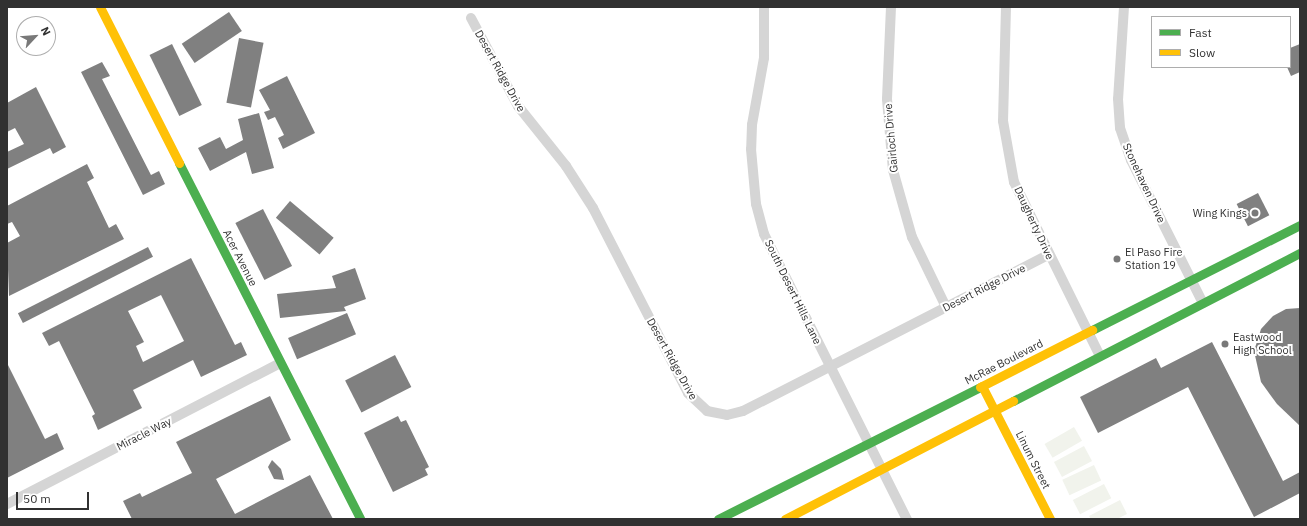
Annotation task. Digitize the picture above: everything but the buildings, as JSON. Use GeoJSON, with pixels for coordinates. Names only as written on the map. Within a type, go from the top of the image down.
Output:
{"type":"FeatureCollection","features":[{"type":"Feature","properties":{"kind":"main road","name":"Acer Avenue"},"geometry":{"type":"LineString","coordinates":[[100,7],[360,519]]}},
{"type":"Feature","properties":{"kind":"main road","name":"McRae Boulevard"},"geometry":{"type":"LineString","coordinates":[[718,519],[1296,227]]}},
{"type":"Feature","properties":{"kind":"main road"},"geometry":{"type":"LineString","coordinates":[[1296,227],[1298,240]]}},
{"type":"Feature","properties":{"kind":"main road"},"geometry":{"type":"LineString","coordinates":[[786,519],[1300,253]]}},
{"type":"Feature","properties":{"kind":"main road"},"geometry":{"type":"LineString","coordinates":[[1144,304],[1156,327]]}},
{"type":"Feature","properties":{"kind":"main road","name":"Linum Street"},"geometry":{"type":"LineString","coordinates":[[982,386],[1050,519]]}},
{"type":"Feature","properties":{"kind":"street","name":"South Desert Hills Lane"},"geometry":{"type":"LineString","coordinates":[[764,7],[764,58],[752,125],[756,204],[774,258],[907,519]]}},
{"type":"Feature","properties":{"kind":"street","name":"Gairloch Drive"},"geometry":{"type":"LineString","coordinates":[[891,7],[887,99],[893,170],[912,237],[946,307]]}},
{"type":"Feature","properties":{"kind":"street","name":"Daugherty Drive"},"geometry":{"type":"LineString","coordinates":[[1006,7],[1004,121],[1007,156],[1023,203],[1100,356]]}},
{"type":"Feature","properties":{"kind":"street","name":"Stonehaven Drive"},"geometry":{"type":"LineString","coordinates":[[1124,7],[1118,99],[1120,128],[1131,160],[1202,303]]}},
{"type":"Feature","properties":{"kind":"street","name":"Desert Ridge Drive"},"geometry":{"type":"LineString","coordinates":[[472,18],[518,106],[566,166],[593,208],[688,393],[699,406],[717,414],[737,414],[830,368],[1048,254]]}},
{"type":"Feature","properties":{"kind":"street","name":"Miracle Way"},"geometry":{"type":"LineString","coordinates":[[7,504],[280,363]]}},
{"type":"Feature","properties":{"kind":"shaded area"},"geometry":{"type":"Polygon","coordinates":[[[1074,427],[1082,441],[1053,458],[1045,444],[1074,427]]]}},
{"type":"Feature","properties":{"kind":"shaded area"},"geometry":{"type":"Polygon","coordinates":[[[1084,446],[1092,461],[1062,477],[1054,462],[1084,446]]]}},
{"type":"Feature","properties":{"kind":"shaded area"},"geometry":{"type":"Polygon","coordinates":[[[1094,465],[1101,480],[1069,495],[1062,480],[1094,465]]]}},
{"type":"Feature","properties":{"kind":"shaded area"},"geometry":{"type":"Polygon","coordinates":[[[1104,484],[1111,498],[1080,514],[1073,500],[1104,484]]]}},
{"type":"Feature","properties":{"kind":"shaded area"},"geometry":{"type":"Polygon","coordinates":[[[1120,500],[1127,514],[1117,519],[1091,519],[1089,516],[1120,500]]]}},
{"type":"Feature","properties":{"kind":"traffic: fast"},"geometry":{"type":"LineString","coordinates":[[179,163],[360,519]]}},
{"type":"Feature","properties":{"kind":"traffic: fast"},"geometry":{"type":"LineString","coordinates":[[1092,330],[1300,225]]}},
{"type":"Feature","properties":{"kind":"traffic: fast"},"geometry":{"type":"LineString","coordinates":[[1013,401],[1300,253]]}},
{"type":"Feature","properties":{"kind":"traffic: fast"},"geometry":{"type":"LineString","coordinates":[[718,519],[980,387]]}},
{"type":"Feature","properties":{"kind":"traffic: slow"},"geometry":{"type":"LineString","coordinates":[[100,7],[179,163]]}},
{"type":"Feature","properties":{"kind":"traffic: slow"},"geometry":{"type":"LineString","coordinates":[[980,387],[1092,330]]}},
{"type":"Feature","properties":{"kind":"traffic: slow"},"geometry":{"type":"LineString","coordinates":[[982,386],[1050,519]]}},
{"type":"Feature","properties":{"kind":"traffic: slow"},"geometry":{"type":"LineString","coordinates":[[785,519],[1013,401]]}},
{"type":"Feature","properties":{"kind":"place","name":"Wing Kings"},"geometry":{"type":"Point","coordinates":[1255,213]}},
{"type":"Feature","properties":{"kind":"place","name":"El Paso Fire Station 19"},"geometry":{"type":"Point","coordinates":[1117,259]}},
{"type":"Feature","properties":{"kind":"place","name":"Eastwood High School"},"geometry":{"type":"Point","coordinates":[1225,344]}}]}
